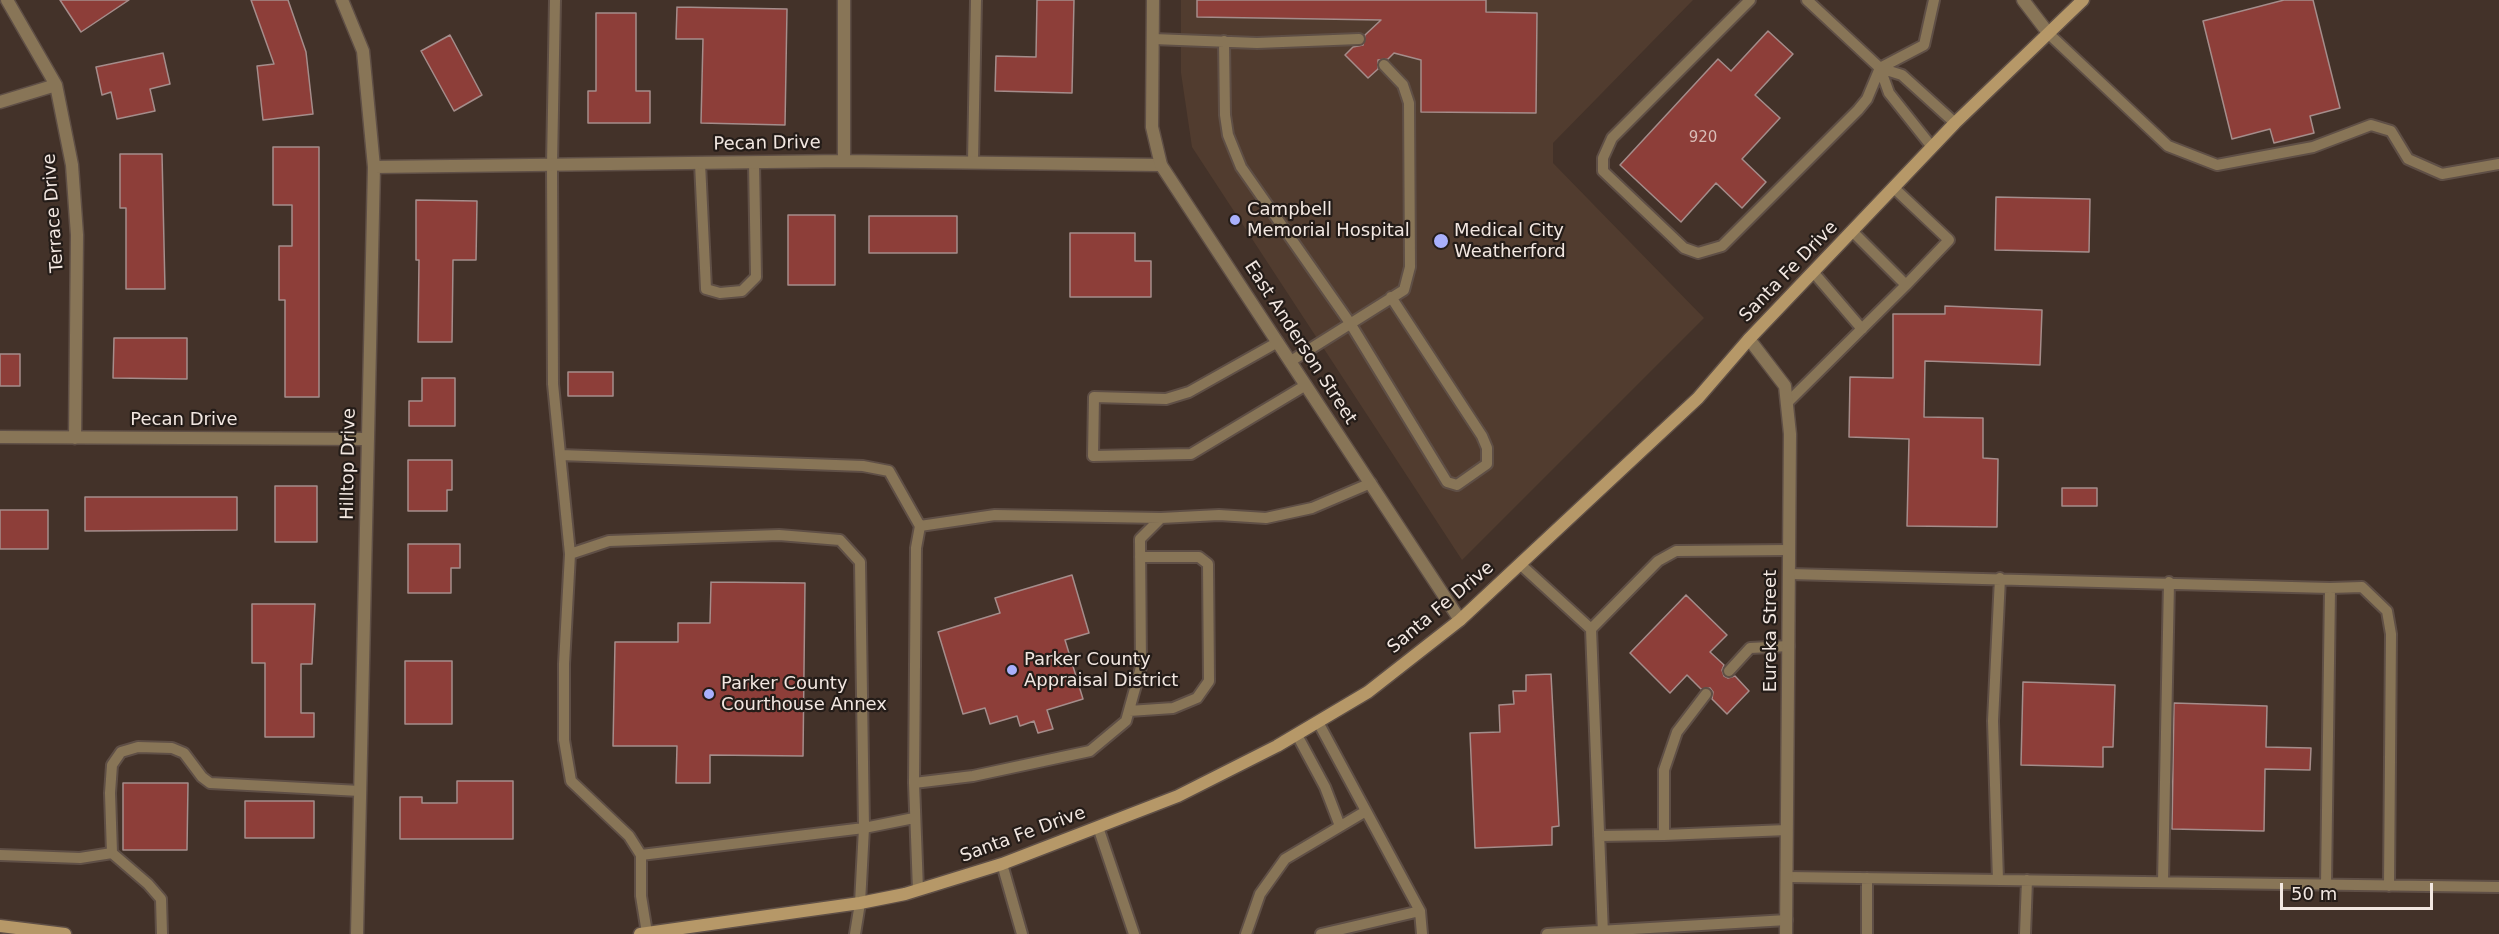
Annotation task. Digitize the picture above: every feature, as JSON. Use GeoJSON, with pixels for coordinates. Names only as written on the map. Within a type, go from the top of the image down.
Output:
{"type":"FeatureCollection","features":[{"type":"Feature","properties":{"kind":"main road","name":"Santa Fe Drive"},"geometry":{"type":"LineString","coordinates":[[640,934],[860,903],[918,890],[1002,864],[1178,796],[1297,735],[1368,692],[1460,620],[1698,398],[1749,339],[1955,123],[2083,0]]}},
{"type":"Feature","properties":{"kind":"main road"},"geometry":{"type":"LineString","coordinates":[[0,926],[65,934]]}},
{"type":"Feature","properties":{"kind":"street","name":"Terrace Drive"},"geometry":{"type":"LineString","coordinates":[[7,0],[56,85],[72,165],[77,236],[75,438]]}},
{"type":"Feature","properties":{"kind":"street","name":"Hilltop Drive"},"geometry":{"type":"LineString","coordinates":[[342,0],[363,51],[374,167],[357,934]]}},
{"type":"Feature","properties":{"kind":"street"},"geometry":{"type":"LineString","coordinates":[[844,0],[844,161]]}},
{"type":"Feature","properties":{"kind":"street","name":"East Anderson Street"},"geometry":{"type":"LineString","coordinates":[[1153,0],[1152,127],[1161,165],[1460,620]]}},
{"type":"Feature","properties":{"kind":"street"},"geometry":{"type":"LineString","coordinates":[[2023,0],[2049,34]]}},
{"type":"Feature","properties":{"kind":"street"},"geometry":{"type":"LineString","coordinates":[[0,102],[56,85]]}},
{"type":"Feature","properties":{"kind":"street","name":"Pecan Drive"},"geometry":{"type":"LineString","coordinates":[[374,167],[844,161],[1161,165]]}},
{"type":"Feature","properties":{"kind":"street","name":"Eureka Street"},"geometry":{"type":"LineString","coordinates":[[1749,339],[1785,386],[1790,434],[1786,934]]}},
{"type":"Feature","properties":{"kind":"street","name":"Pecan Drive"},"geometry":{"type":"LineString","coordinates":[[0,437],[367,439]]}},
{"type":"Feature","properties":{"kind":"lane"},"geometry":{"type":"LineString","coordinates":[[555,0],[552,165],[553,384],[570,554],[564,664],[564,740],[571,781],[629,836],[641,855],[641,896],[647,933]]}},
{"type":"Feature","properties":{"kind":"lane"},"geometry":{"type":"LineString","coordinates":[[973,162],[976,0]]}},
{"type":"Feature","properties":{"kind":"lane"},"geometry":{"type":"LineString","coordinates":[[1750,0],[1612,138],[1603,158],[1604,171],[1684,248],[1698,253],[1722,246],[1858,110],[1867,99],[1880,68],[1924,45],[1934,0]]}},
{"type":"Feature","properties":{"kind":"lane"},"geometry":{"type":"LineString","coordinates":[[1807,0],[1880,68],[1902,75],[1955,123]]}},
{"type":"Feature","properties":{"kind":"lane"},"geometry":{"type":"LineString","coordinates":[[2049,34],[2168,146],[2217,165],[2313,147],[2371,125],[2391,131],[2408,159],[2442,174],[2499,164]]}},
{"type":"Feature","properties":{"kind":"lane"},"geometry":{"type":"LineString","coordinates":[[1153,39],[1224,42],[1359,39]]}},
{"type":"Feature","properties":{"kind":"lane"},"geometry":{"type":"LineString","coordinates":[[1224,42],[1225,115],[1228,135],[1241,167],[1350,323],[1447,482],[1457,485],[1465,482],[1487,464],[1487,448],[1482,436],[1391,297]]}},
{"type":"Feature","properties":{"kind":"lane"},"geometry":{"type":"LineString","coordinates":[[1291,362],[1404,290],[1410,267],[1409,103],[1403,85],[1384,65]]}},
{"type":"Feature","properties":{"kind":"lane"},"geometry":{"type":"LineString","coordinates":[[1880,68],[1889,93],[1932,147]]}},
{"type":"Feature","properties":{"kind":"lane"},"geometry":{"type":"LineString","coordinates":[[700,163],[706,289],[720,293],[742,291],[756,277],[754,162]]}},
{"type":"Feature","properties":{"kind":"lane"},"geometry":{"type":"LineString","coordinates":[[1786,403],[1906,285],[1948,240],[1894,188]]}},
{"type":"Feature","properties":{"kind":"lane"},"geometry":{"type":"LineString","coordinates":[[1852,231],[1906,285]]}},
{"type":"Feature","properties":{"kind":"lane"},"geometry":{"type":"LineString","coordinates":[[1814,273],[1862,329]]}},
{"type":"Feature","properties":{"kind":"lane"},"geometry":{"type":"LineString","coordinates":[[1278,342],[1189,392],[1166,399],[1094,397],[1093,456],[1191,454],[1306,385]]}},
{"type":"Feature","properties":{"kind":"lane"},"geometry":{"type":"LineString","coordinates":[[560,455],[863,466],[889,471],[920,526],[916,548],[914,783],[918,890]]}},
{"type":"Feature","properties":{"kind":"lane"},"geometry":{"type":"LineString","coordinates":[[920,526],[995,515],[1161,519],[1219,515],[1266,519],[1312,508],[1371,483]]}},
{"type":"Feature","properties":{"kind":"lane"},"geometry":{"type":"LineString","coordinates":[[914,783],[973,776],[1090,751],[1126,721],[1141,667],[1140,539],[1161,519]]}},
{"type":"Feature","properties":{"kind":"lane"},"geometry":{"type":"LineString","coordinates":[[570,554],[609,542],[779,535],[840,540],[860,562],[864,828],[860,903],[855,934]]}},
{"type":"Feature","properties":{"kind":"lane"},"geometry":{"type":"LineString","coordinates":[[1591,629],[1658,561],[1676,551],[1789,550]]}},
{"type":"Feature","properties":{"kind":"lane"},"geometry":{"type":"LineString","coordinates":[[1129,711],[1173,708],[1197,698],[1209,681],[1208,564],[1199,557],[1140,557]]}},
{"type":"Feature","properties":{"kind":"lane"},"geometry":{"type":"LineString","coordinates":[[1520,564],[1591,629],[1603,932]]}},
{"type":"Feature","properties":{"kind":"lane"},"geometry":{"type":"LineString","coordinates":[[1789,574],[2169,582],[2330,588],[2362,586],[2387,611],[2391,634],[2389,886]]}},
{"type":"Feature","properties":{"kind":"lane"},"geometry":{"type":"LineString","coordinates":[[1998,880],[1993,721],[2000,579]]}},
{"type":"Feature","properties":{"kind":"lane"},"geometry":{"type":"LineString","coordinates":[[2163,882],[2169,582]]}},
{"type":"Feature","properties":{"kind":"lane"},"geometry":{"type":"LineString","coordinates":[[2326,885],[2330,588]]}},
{"type":"Feature","properties":{"kind":"lane"},"geometry":{"type":"LineString","coordinates":[[1730,671],[1750,648],[1789,646]]}},
{"type":"Feature","properties":{"kind":"lane"},"geometry":{"type":"LineString","coordinates":[[1664,835],[1664,770],[1677,732],[1706,694]]}},
{"type":"Feature","properties":{"kind":"lane"},"geometry":{"type":"LineString","coordinates":[[1318,722],[1420,911],[1422,934]]}},
{"type":"Feature","properties":{"kind":"lane"},"geometry":{"type":"LineString","coordinates":[[1297,735],[1325,787],[1340,826]]}},
{"type":"Feature","properties":{"kind":"lane"},"geometry":{"type":"LineString","coordinates":[[162,934],[161,899],[148,884],[112,853],[110,793],[112,765],[121,752],[138,747],[158,746],[184,753],[202,777],[210,783],[360,791]]}},
{"type":"Feature","properties":{"kind":"lane"},"geometry":{"type":"LineString","coordinates":[[1246,934],[1260,894],[1285,859],[1366,811]]}},
{"type":"Feature","properties":{"kind":"lane"},"geometry":{"type":"LineString","coordinates":[[641,855],[864,828],[914,818]]}},
{"type":"Feature","properties":{"kind":"lane"},"geometry":{"type":"LineString","coordinates":[[1098,827],[1134,934]]}},
{"type":"Feature","properties":{"kind":"lane"},"geometry":{"type":"LineString","coordinates":[[1599,836],[1787,830]]}},
{"type":"Feature","properties":{"kind":"lane"},"geometry":{"type":"LineString","coordinates":[[0,855],[80,858],[112,853]]}},
{"type":"Feature","properties":{"kind":"lane"},"geometry":{"type":"LineString","coordinates":[[1002,864],[1022,934]]}},
{"type":"Feature","properties":{"kind":"lane"},"geometry":{"type":"LineString","coordinates":[[1787,877],[2499,887]]}},
{"type":"Feature","properties":{"kind":"lane"},"geometry":{"type":"LineString","coordinates":[[1867,878],[1867,934]]}},
{"type":"Feature","properties":{"kind":"lane"},"geometry":{"type":"LineString","coordinates":[[2025,934],[2027,880]]}},
{"type":"Feature","properties":{"kind":"lane"},"geometry":{"type":"LineString","coordinates":[[1321,934],[1334,933],[1420,911]]}},
{"type":"Feature","properties":{"kind":"lane"},"geometry":{"type":"LineString","coordinates":[[1547,934],[1786,920]]}},
{"type":"Feature","properties":{"kind":"shaded area","name":"Medical City Weatherford"},"geometry":{"type":"Polygon","coordinates":[[[1181,0],[1693,0],[1553,143],[1553,163],[1704,318],[1462,560],[1192,147],[1181,73],[1181,0]]]}},
{"type":"Feature","properties":{"kind":"building"},"geometry":{"type":"Polygon","coordinates":[[[60,0],[129,0],[81,32],[60,0]]]}},
{"type":"Feature","properties":{"kind":"building"},"geometry":{"type":"Polygon","coordinates":[[[251,0],[288,0],[306,52],[313,114],[263,120],[257,66],[274,64],[251,0]]]}},
{"type":"Feature","properties":{"kind":"building"},"geometry":{"type":"Polygon","coordinates":[[[1037,0],[1074,0],[1072,93],[995,91],[996,56],[1036,57],[1037,0]]]}},
{"type":"Feature","properties":{"kind":"building"},"geometry":{"type":"Polygon","coordinates":[[[1197,0],[1486,0],[1486,12],[1537,13],[1536,113],[1421,112],[1421,60],[1394,53],[1388,59],[1378,60],[1378,69],[1368,78],[1345,55],[1353,47],[1363,45],[1365,35],[1381,20],[1197,17],[1197,0]]]}},
{"type":"Feature","properties":{"kind":"building"},"geometry":{"type":"Polygon","coordinates":[[[2284,0],[2313,0],[2340,108],[2310,116],[2314,133],[2274,143],[2270,129],[2232,139],[2203,21],[2284,0]]]}},
{"type":"Feature","properties":{"kind":"building"},"geometry":{"type":"Polygon","coordinates":[[[677,7],[787,9],[785,125],[701,123],[703,39],[676,39],[677,7]]]}},
{"type":"Feature","properties":{"kind":"building"},"geometry":{"type":"Polygon","coordinates":[[[596,13],[636,13],[636,91],[650,91],[650,123],[588,123],[588,91],[596,91],[596,13]]]}},
{"type":"Feature","properties":{"kind":"building"},"geometry":{"type":"Polygon","coordinates":[[[1768,31],[1793,54],[1755,95],[1780,118],[1742,159],[1766,182],[1742,208],[1716,183],[1681,222],[1620,165],[1718,59],[1731,71],[1768,31]]]}},
{"type":"Feature","properties":{"kind":"building"},"geometry":{"type":"Polygon","coordinates":[[[450,35],[482,95],[454,111],[421,51],[450,35]]]}},
{"type":"Feature","properties":{"kind":"building"},"geometry":{"type":"Polygon","coordinates":[[[163,53],[170,84],[150,89],[155,111],[117,119],[111,92],[102,95],[96,67],[163,53]]]}},
{"type":"Feature","properties":{"kind":"building"},"geometry":{"type":"Polygon","coordinates":[[[273,147],[319,147],[319,397],[285,397],[285,300],[279,300],[279,246],[292,246],[292,205],[273,205],[273,147]]]}},
{"type":"Feature","properties":{"kind":"building"},"geometry":{"type":"Polygon","coordinates":[[[120,154],[162,154],[165,289],[126,289],[126,208],[120,208],[120,154]]]}},
{"type":"Feature","properties":{"kind":"building"},"geometry":{"type":"Polygon","coordinates":[[[1996,197],[2090,199],[2089,252],[1995,250],[1996,197]]]}},
{"type":"Feature","properties":{"kind":"building"},"geometry":{"type":"Polygon","coordinates":[[[416,200],[477,201],[476,260],[453,260],[452,342],[418,342],[419,260],[416,260],[416,200]]]}},
{"type":"Feature","properties":{"kind":"building"},"geometry":{"type":"Polygon","coordinates":[[[788,215],[835,215],[835,285],[788,285],[788,215]]]}},
{"type":"Feature","properties":{"kind":"building"},"geometry":{"type":"Polygon","coordinates":[[[869,216],[957,216],[957,253],[869,253],[869,216]]]}},
{"type":"Feature","properties":{"kind":"building"},"geometry":{"type":"Polygon","coordinates":[[[1070,233],[1135,233],[1135,261],[1151,261],[1151,297],[1070,297],[1070,233]]]}},
{"type":"Feature","properties":{"kind":"building"},"geometry":{"type":"Polygon","coordinates":[[[1945,306],[2042,310],[2040,365],[1925,361],[1924,417],[1983,418],[1983,458],[1998,459],[1997,527],[1907,526],[1909,439],[1849,437],[1850,377],[1893,378],[1893,314],[1945,314],[1945,306]]]}},
{"type":"Feature","properties":{"kind":"building"},"geometry":{"type":"Polygon","coordinates":[[[114,338],[187,338],[187,379],[113,378],[114,338]]]}},
{"type":"Feature","properties":{"kind":"building"},"geometry":{"type":"Polygon","coordinates":[[[0,354],[20,354],[20,386],[0,386],[0,354]]]}},
{"type":"Feature","properties":{"kind":"building"},"geometry":{"type":"Polygon","coordinates":[[[568,372],[613,372],[613,396],[568,396],[568,372]]]}},
{"type":"Feature","properties":{"kind":"building"},"geometry":{"type":"Polygon","coordinates":[[[422,378],[455,378],[455,426],[409,426],[409,401],[422,401],[422,378]]]}},
{"type":"Feature","properties":{"kind":"building"},"geometry":{"type":"Polygon","coordinates":[[[408,460],[452,460],[452,490],[447,490],[447,511],[408,511],[408,460]]]}},
{"type":"Feature","properties":{"kind":"building"},"geometry":{"type":"Polygon","coordinates":[[[275,486],[317,486],[317,542],[275,542],[275,486]]]}},
{"type":"Feature","properties":{"kind":"building"},"geometry":{"type":"Polygon","coordinates":[[[2062,488],[2097,488],[2097,506],[2062,506],[2062,488]]]}},
{"type":"Feature","properties":{"kind":"building"},"geometry":{"type":"Polygon","coordinates":[[[85,497],[237,497],[237,530],[85,531],[85,497]]]}},
{"type":"Feature","properties":{"kind":"building"},"geometry":{"type":"Polygon","coordinates":[[[0,510],[48,510],[48,549],[0,549],[0,510]]]}},
{"type":"Feature","properties":{"kind":"building"},"geometry":{"type":"Polygon","coordinates":[[[408,544],[460,544],[460,568],[451,568],[451,593],[408,593],[408,544]]]}},
{"type":"Feature","properties":{"kind":"building","name":"Parker County Appraisal District"},"geometry":{"type":"Polygon","coordinates":[[[1072,575],[1089,633],[1065,640],[1083,699],[1047,710],[1053,729],[1038,733],[1034,721],[1020,726],[1017,716],[990,724],[985,708],[963,714],[938,632],[1000,613],[995,598],[1072,575]]]}},
{"type":"Feature","properties":{"kind":"building","name":"Parker County Courthouse Annex"},"geometry":{"type":"Polygon","coordinates":[[[711,582],[805,583],[803,756],[710,755],[710,783],[676,783],[677,746],[613,746],[615,642],[678,642],[678,623],[710,623],[711,582]]]}},
{"type":"Feature","properties":{"kind":"building"},"geometry":{"type":"Polygon","coordinates":[[[1686,595],[1727,635],[1710,652],[1724,665],[1722,670],[1724,676],[1728,678],[1735,676],[1749,691],[1727,714],[1712,699],[1713,692],[1710,688],[1701,689],[1687,675],[1670,693],[1630,653],[1686,595]]]}},
{"type":"Feature","properties":{"kind":"building"},"geometry":{"type":"Polygon","coordinates":[[[252,604],[315,604],[312,664],[301,664],[301,713],[314,713],[314,737],[265,737],[265,663],[252,663],[252,604]]]}},
{"type":"Feature","properties":{"kind":"building"},"geometry":{"type":"Polygon","coordinates":[[[405,661],[452,661],[452,724],[405,724],[405,661]]]}},
{"type":"Feature","properties":{"kind":"building"},"geometry":{"type":"Polygon","coordinates":[[[1551,674],[1559,826],[1552,827],[1552,845],[1475,848],[1470,733],[1500,732],[1499,705],[1514,704],[1513,691],[1526,691],[1526,675],[1551,674]]]}},
{"type":"Feature","properties":{"kind":"building"},"geometry":{"type":"Polygon","coordinates":[[[2023,682],[2115,685],[2113,747],[2103,747],[2103,767],[2021,765],[2023,682]]]}},
{"type":"Feature","properties":{"kind":"building"},"geometry":{"type":"Polygon","coordinates":[[[2174,703],[2267,706],[2266,747],[2311,748],[2310,770],[2265,769],[2264,831],[2172,829],[2174,703]]]}},
{"type":"Feature","properties":{"kind":"building"},"geometry":{"type":"Polygon","coordinates":[[[457,781],[513,781],[513,839],[400,839],[400,797],[422,797],[422,803],[457,803],[457,781]]]}},
{"type":"Feature","properties":{"kind":"building"},"geometry":{"type":"Polygon","coordinates":[[[123,783],[188,783],[187,850],[123,850],[123,783]]]}},
{"type":"Feature","properties":{"kind":"building"},"geometry":{"type":"Polygon","coordinates":[[[245,801],[314,801],[314,838],[245,838],[245,801]]]}},
{"type":"Feature","properties":{"kind":"place","name":"Campbell Memorial Hospital"},"geometry":{"type":"Point","coordinates":[1235,220]}},
{"type":"Feature","properties":{"kind":"place","name":"Medical City Weatherford"},"geometry":{"type":"Point","coordinates":[1441,241]}},
{"type":"Feature","properties":{"kind":"place","name":"Parker County Appraisal District"},"geometry":{"type":"Point","coordinates":[1012,670]}},
{"type":"Feature","properties":{"kind":"place","name":"Parker County Courthouse Annex"},"geometry":{"type":"Point","coordinates":[709,694]}}]}
